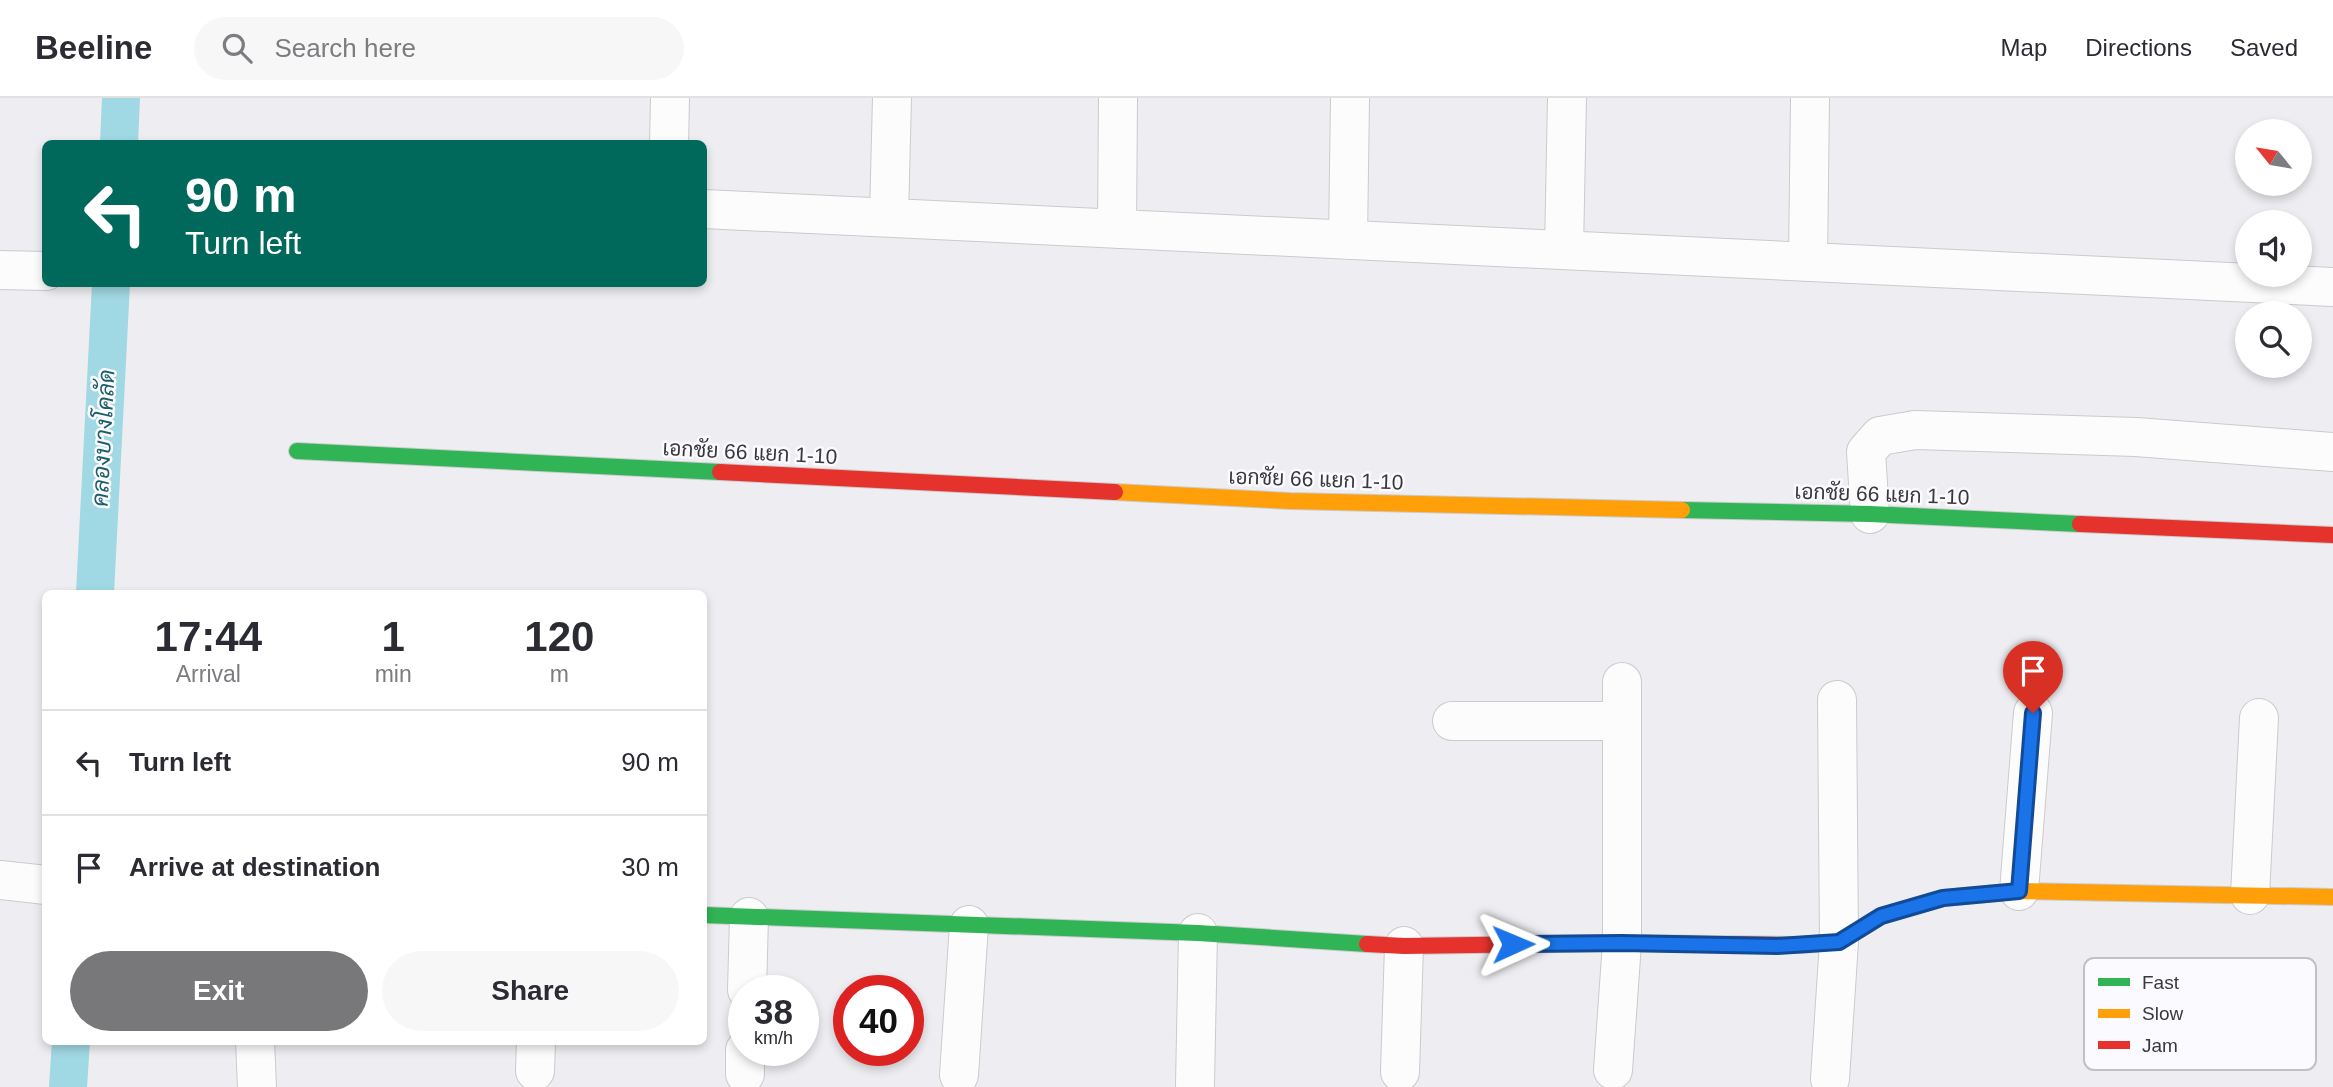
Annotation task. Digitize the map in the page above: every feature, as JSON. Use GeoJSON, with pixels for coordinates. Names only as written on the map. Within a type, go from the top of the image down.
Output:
{"type":"FeatureCollection","features":[{"type":"Feature","properties":{"kind":"street"},"geometry":{"type":"LineString","coordinates":[[669,140],[670,98]]}},
{"type":"Feature","properties":{"kind":"street"},"geometry":{"type":"LineString","coordinates":[[889,217],[892,98]]}},
{"type":"Feature","properties":{"kind":"street"},"geometry":{"type":"LineString","coordinates":[[1117,229],[1118,98]]}},
{"type":"Feature","properties":{"kind":"street"},"geometry":{"type":"LineString","coordinates":[[1348,240],[1350,98]]}},
{"type":"Feature","properties":{"kind":"street"},"geometry":{"type":"LineString","coordinates":[[1564,250],[1567,98]]}},
{"type":"Feature","properties":{"kind":"street"},"geometry":{"type":"LineString","coordinates":[[1808,262],[1810,98]]}},
{"type":"Feature","properties":{"kind":"street"},"geometry":{"type":"LineString","coordinates":[[707,209],[2333,288]]}},
{"type":"Feature","properties":{"kind":"street"},"geometry":{"type":"LineString","coordinates":[[0,270],[42,271]]}},
{"type":"Feature","properties":{"kind":"street"},"geometry":{"type":"LineString","coordinates":[[1870,514],[1866,452],[1880,436],[1915,430],[2136,437],[2333,452]]}},
{"type":"Feature","properties":{"kind":"street","name":"เอกชัย 66 แยก 1-10"},"geometry":{"type":"LineString","coordinates":[[297,451],[1290,501],[1870,514],[2333,535]]}},
{"type":"Feature","properties":{"kind":"street"},"geometry":{"type":"LineString","coordinates":[[1613,1070],[1622,943],[1622,682]]}},
{"type":"Feature","properties":{"kind":"street"},"geometry":{"type":"LineString","coordinates":[[1830,1079],[1839,942],[1837,700]]}},
{"type":"Feature","properties":{"kind":"street"},"geometry":{"type":"LineString","coordinates":[[2019,891],[2033,713]]}},
{"type":"Feature","properties":{"kind":"street"},"geometry":{"type":"LineString","coordinates":[[2250,895],[2259,718]]}},
{"type":"Feature","properties":{"kind":"street"},"geometry":{"type":"LineString","coordinates":[[1452,721],[1622,722]]}},
{"type":"Feature","properties":{"kind":"street"},"geometry":{"type":"LineString","coordinates":[[0,880],[42,885]]}},
{"type":"Feature","properties":{"kind":"street"},"geometry":{"type":"LineString","coordinates":[[707,915],[1198,933],[1404,946],[1622,943],[1777,946],[1839,942],[1881,916],[1943,898],[2019,891],[2333,897]]}},
{"type":"Feature","properties":{"kind":"street"},"geometry":{"type":"LineString","coordinates":[[747,975],[749,917]]}},
{"type":"Feature","properties":{"kind":"street"},"geometry":{"type":"LineString","coordinates":[[959,1075],[969,925]]}},
{"type":"Feature","properties":{"kind":"street"},"geometry":{"type":"LineString","coordinates":[[1195,1085],[1198,933]]}},
{"type":"Feature","properties":{"kind":"street"},"geometry":{"type":"LineString","coordinates":[[1400,1072],[1404,946]]}},
{"type":"Feature","properties":{"kind":"street"},"geometry":{"type":"LineString","coordinates":[[256,1045],[257,1087]]}},
{"type":"Feature","properties":{"kind":"waterway","name":"คลองบางโคลัด"},"geometry":{"type":"LineString","coordinates":[[119,140],[121,98]]}},
{"type":"Feature","properties":{"kind":"waterway","name":"คลองบางโคลัด"},"geometry":{"type":"LineString","coordinates":[[95,590],[111,287]]}},
{"type":"Feature","properties":{"kind":"waterway","name":"คลองบางโคลัด"},"geometry":{"type":"LineString","coordinates":[[68,1087],[71,1045]]}},
{"type":"Feature","properties":{"kind":"traffic: fast"},"geometry":{"type":"LineString","coordinates":[[297,451],[720,472]]}},
{"type":"Feature","properties":{"kind":"traffic: fast"},"geometry":{"type":"LineString","coordinates":[[1682,510],[1870,514],[2080,524]]}},
{"type":"Feature","properties":{"kind":"traffic: fast"},"geometry":{"type":"LineString","coordinates":[[707,915],[1198,933],[1367,944]]}},
{"type":"Feature","properties":{"kind":"traffic: slow"},"geometry":{"type":"LineString","coordinates":[[1115,492],[1290,501],[1682,510]]}},
{"type":"Feature","properties":{"kind":"traffic: slow"},"geometry":{"type":"LineString","coordinates":[[1800,945],[1839,942],[1881,916],[1943,898],[2019,891],[2333,897]]}},
{"type":"Feature","properties":{"kind":"traffic: jam"},"geometry":{"type":"LineString","coordinates":[[720,472],[1115,492]]}},
{"type":"Feature","properties":{"kind":"traffic: jam"},"geometry":{"type":"LineString","coordinates":[[2080,524],[2333,535]]}},
{"type":"Feature","properties":{"kind":"traffic: jam"},"geometry":{"type":"LineString","coordinates":[[1367,944],[1800,945]]}},
{"type":"Feature","properties":{"kind":"route"},"geometry":{"type":"LineString","coordinates":[[1513,944],[1777,946],[1839,942],[1881,916],[1943,898],[2019,891],[2033,713]]}}]}
